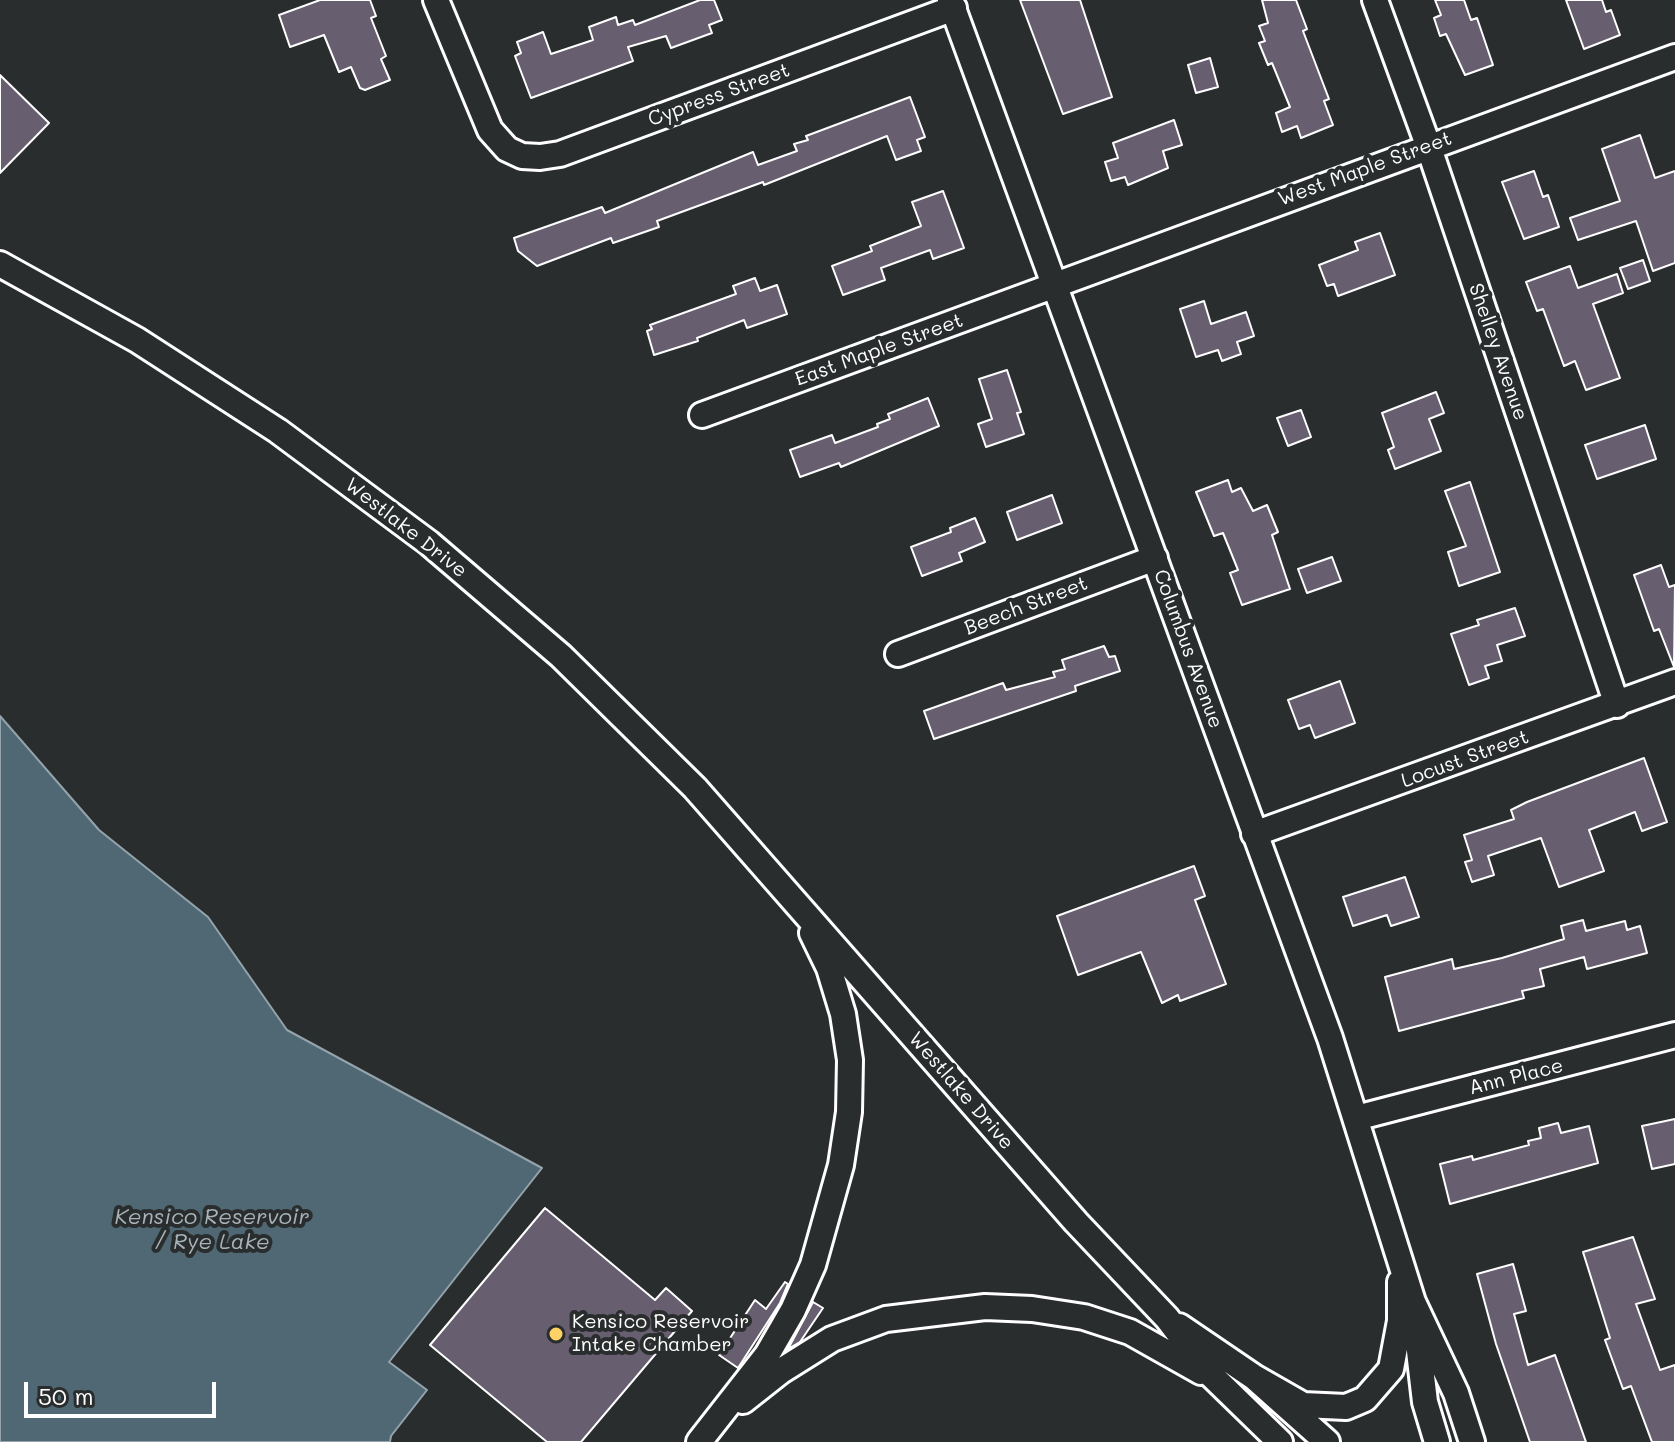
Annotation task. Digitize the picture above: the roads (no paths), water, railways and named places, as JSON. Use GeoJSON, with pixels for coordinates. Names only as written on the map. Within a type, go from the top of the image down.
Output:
{"type":"FeatureCollection","features":[{"type":"Feature","properties":{"kind":"street","name":"Cypress Street"},"geometry":{"type":"LineString","coordinates":[[436,0],[481,115],[507,149],[522,156],[560,154],[952,4]]}},
{"type":"Feature","properties":{"kind":"street","name":"Shelley Avenue"},"geometry":{"type":"LineString","coordinates":[[1375,0],[1428,145],[1617,705]]}},
{"type":"Feature","properties":{"kind":"street","name":"Columbus Avenue"},"geometry":{"type":"LineString","coordinates":[[952,4],[1356,1118],[1413,1302],[1456,1393],[1472,1442]]}},
{"type":"Feature","properties":{"kind":"street","name":"West Maple Street"},"geometry":{"type":"LineString","coordinates":[[1056,284],[1428,145],[1675,57]]}},
{"type":"Feature","properties":{"kind":"street","name":"Westlake Drive"},"geometry":{"type":"LineString","coordinates":[[0,264],[125,332],[209,384],[429,543],[561,656],[629,721],[759,860],[1085,1232],[1167,1318]]}},
{"type":"Feature","properties":{"kind":"street","name":"East Maple Street"},"geometry":{"type":"LineString","coordinates":[[702,415],[1056,284]]}},
{"type":"Feature","properties":{"kind":"street","name":"Beech Street"},"geometry":{"type":"LineString","coordinates":[[898,654],[1155,558]]}},
{"type":"Feature","properties":{"kind":"street","name":"Locust Street"},"geometry":{"type":"LineString","coordinates":[[1254,834],[1675,682]]}},
{"type":"Feature","properties":{"kind":"street","name":"Westlake Drive"},"geometry":{"type":"LineString","coordinates":[[700,1442],[767,1355],[793,1310],[829,1217],[849,1112],[850,1060],[843,1014],[829,968],[808,925],[759,860]]}},
{"type":"Feature","properties":{"kind":"street","name":"Ann Place"},"geometry":{"type":"LineString","coordinates":[[1356,1118],[1675,1035]]}},
{"type":"Feature","properties":{"kind":"street"},"geometry":{"type":"LineString","coordinates":[[1167,1318],[1254,1377],[1303,1405],[1325,1409],[1346,1407],[1379,1387],[1391,1369],[1397,1348],[1399,1255]]}},
{"type":"Feature","properties":{"kind":"street","name":"Columbus Avenue"},"geometry":{"type":"LineString","coordinates":[[1413,1302],[1425,1402],[1437,1442]]}},
{"type":"Feature","properties":{"kind":"street","name":"Westlake Drive"},"geometry":{"type":"LineString","coordinates":[[700,1442],[781,1371],[832,1339],[886,1319],[935,1310],[1032,1309],[1084,1317],[1130,1332],[1176,1355],[1234,1399]]}},
{"type":"Feature","properties":{"kind":"street"},"geometry":{"type":"LineString","coordinates":[[1167,1318],[1209,1373],[1280,1442]]}},
{"type":"Feature","properties":{"kind":"street"},"geometry":{"type":"LineString","coordinates":[[1254,1377],[1327,1442]]}},
{"type":"Feature","properties":{"kind":"water","name":"Kensico Reservoir / Rye Lake"},"geometry":{"type":"Polygon","coordinates":[[[0,716],[99,830],[208,917],[287,1030],[542,1168],[389,1362],[427,1390],[391,1436],[390,1442],[0,1442],[0,716]]]}},
{"type":"Feature","properties":{"kind":"place","name":"Kensico Reservoir Intake Chamber"},"geometry":{"type":"Point","coordinates":[556,1334]}}]}
